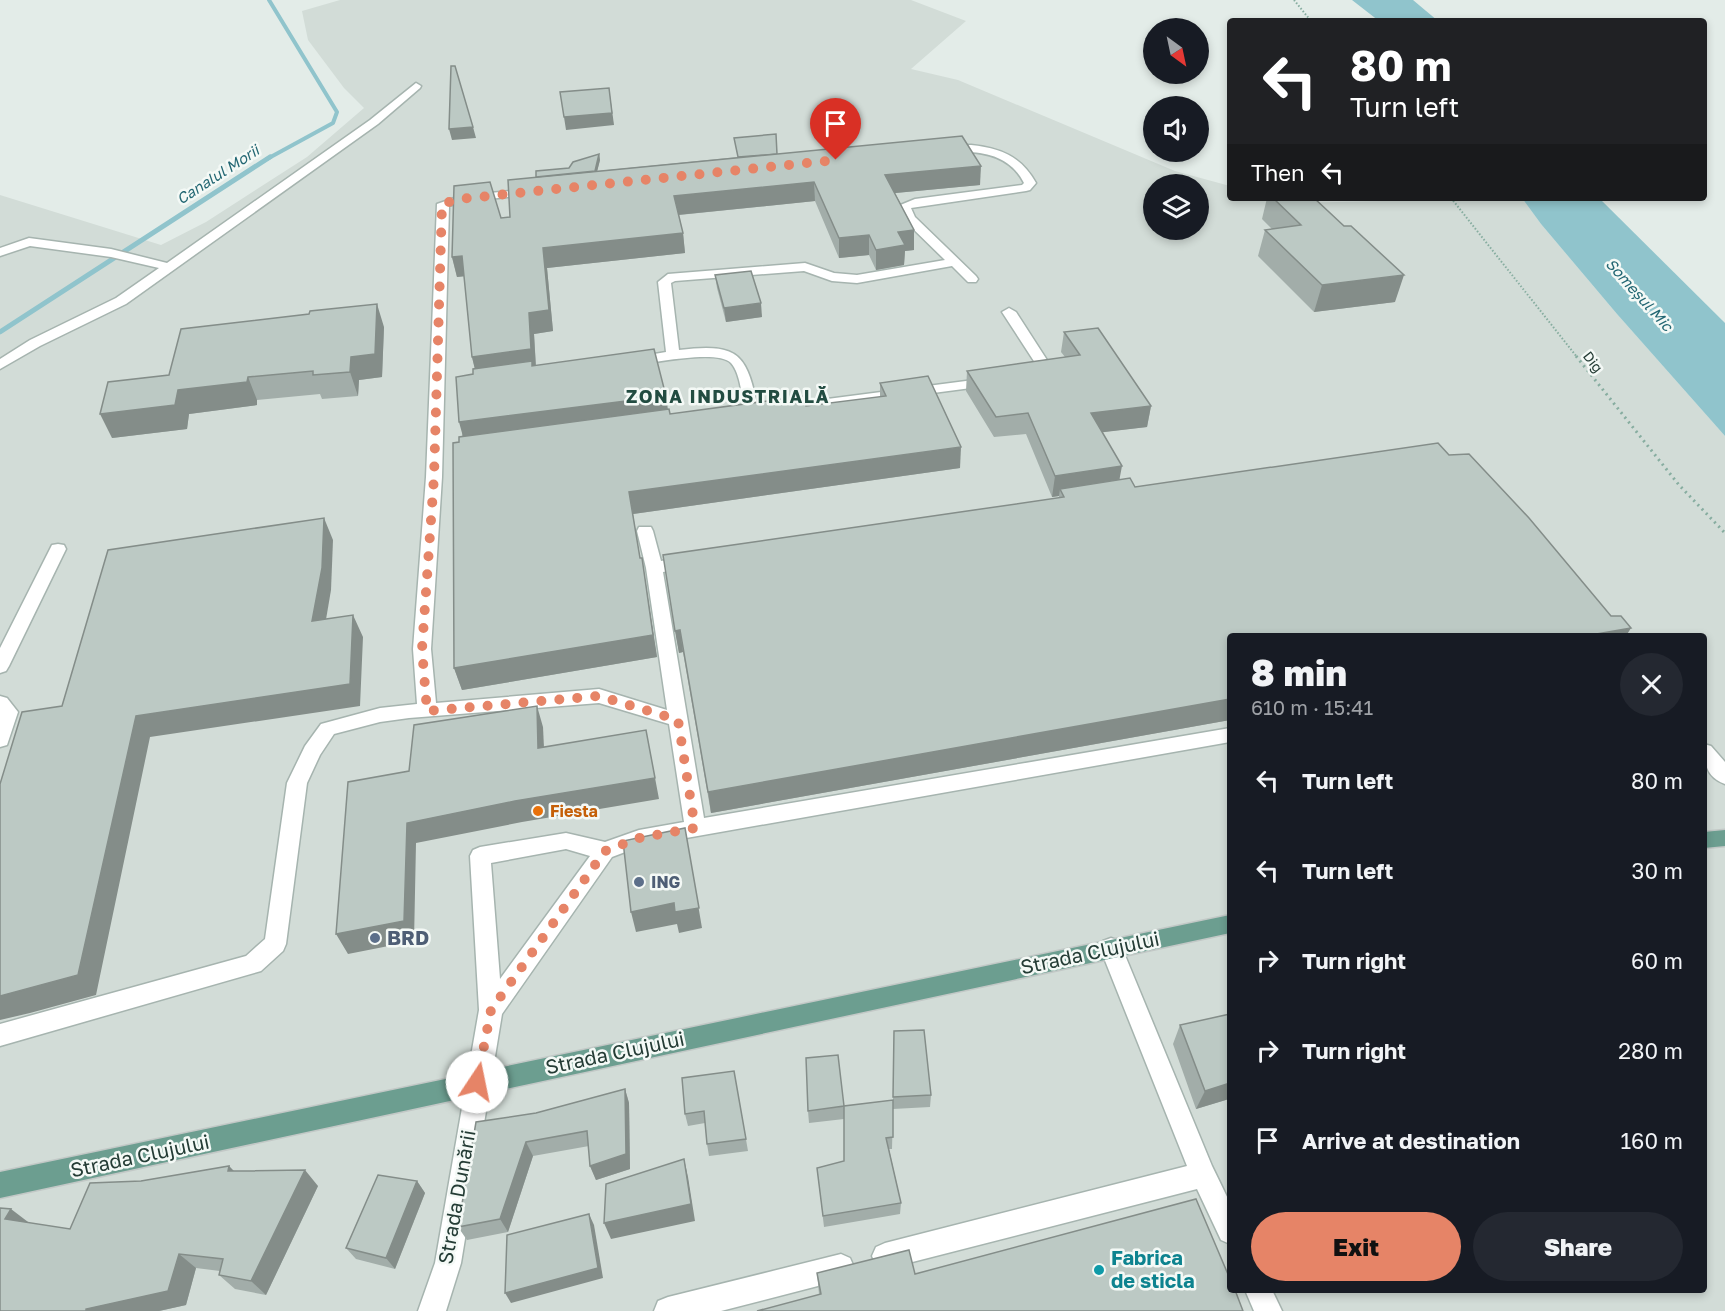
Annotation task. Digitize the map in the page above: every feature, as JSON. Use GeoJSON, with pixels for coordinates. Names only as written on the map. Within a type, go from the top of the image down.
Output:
{"type":"FeatureCollection","features":[{"type":"Feature","properties":{"kind":"main road"},"geometry":{"type":"LineString","coordinates":[[1707,840],[1725,838]]}},
{"type":"Feature","properties":{"kind":"main road","name":"Strada Clujului"},"geometry":{"type":"LineString","coordinates":[[0,1185],[1227,925]]}},
{"type":"Feature","properties":{"kind":"street"},"geometry":{"type":"LineString","coordinates":[[0,365],[35,343],[121,302],[374,122],[416,86]]}},
{"type":"Feature","properties":{"kind":"street"},"geometry":{"type":"LineString","coordinates":[[930,150],[981,148],[1010,158],[1026,170],[1030,183],[1026,188],[915,202],[904,206],[910,219],[972,279]]}},
{"type":"Feature","properties":{"kind":"street"},"geometry":{"type":"LineString","coordinates":[[427,711],[422,649],[441,454],[442,204],[460,199],[542,191]]}},
{"type":"Feature","properties":{"kind":"street"},"geometry":{"type":"LineString","coordinates":[[0,252],[29,242],[128,256],[170,267]]}},
{"type":"Feature","properties":{"kind":"street"},"geometry":{"type":"LineString","coordinates":[[673,357],[664,282],[672,277],[805,267],[832,277],[857,279],[955,262]]}},
{"type":"Feature","properties":{"kind":"street"},"geometry":{"type":"LineString","coordinates":[[1009,312],[1049,374],[1023,378]]}},
{"type":"Feature","properties":{"kind":"street"},"geometry":{"type":"LineString","coordinates":[[614,365],[706,352],[725,353],[736,360],[746,414],[1000,381]]}},
{"type":"Feature","properties":{"kind":"street"},"geometry":{"type":"LineString","coordinates":[[645,531],[654,568],[695,828]]}},
{"type":"Feature","properties":{"kind":"street"},"geometry":{"type":"LineString","coordinates":[[0,666],[58,549]]}},
{"type":"Feature","properties":{"kind":"street"},"geometry":{"type":"LineString","coordinates":[[654,568],[699,560]]}},
{"type":"Feature","properties":{"kind":"street"},"geometry":{"type":"LineString","coordinates":[[0,1035],[253,964],[275,944],[297,783],[312,751],[328,729],[380,715],[409,711],[599,696],[678,720]]}},
{"type":"Feature","properties":{"kind":"street"},"geometry":{"type":"LineString","coordinates":[[0,703],[9,712],[0,740]]}},
{"type":"Feature","properties":{"kind":"street"},"geometry":{"type":"LineString","coordinates":[[491,1010],[605,851],[639,838],[1227,736]]}},
{"type":"Feature","properties":{"kind":"street"},"geometry":{"type":"LineString","coordinates":[[1707,755],[1725,776]]}},
{"type":"Feature","properties":{"kind":"street"},"geometry":{"type":"LineString","coordinates":[[491,1010],[480,856],[566,841],[605,851]]}},
{"type":"Feature","properties":{"kind":"street"},"geometry":{"type":"LineString","coordinates":[[1111,948],[1203,1175],[1227,1225]]}},
{"type":"Feature","properties":{"kind":"street","name":"Strada Dunării"},"geometry":{"type":"LineString","coordinates":[[432,1311],[448,1263],[491,1010]]}},
{"type":"Feature","properties":{"kind":"street"},"geometry":{"type":"LineString","coordinates":[[668,1311],[1203,1175]]}},
{"type":"Feature","properties":{"kind":"street"},"geometry":{"type":"LineString","coordinates":[[1259,1293],[1268,1311]]}},
{"type":"Feature","properties":{"kind":"path"},"geometry":{"type":"LineString","coordinates":[[1294,0],[1309,18]]}},
{"type":"Feature","properties":{"kind":"path","name":"Dig"},"geometry":{"type":"LineString","coordinates":[[1453,201],[1672,477],[1725,533]]}},
{"type":"Feature","properties":{"kind":"shaded area"},"geometry":{"type":"Polygon","coordinates":[[[340,0],[911,0],[966,21],[911,69],[958,80],[1143,158],[1143,162],[1154,162],[1186,174],[1143,174],[1143,240],[1209,240],[1209,180],[1227,185],[1227,201],[1291,203],[1524,201],[1617,314],[1725,436],[1725,1311],[0,1311],[0,195],[161,245],[206,222],[307,157],[364,108],[344,88],[308,40],[302,11],[340,0]]]}},
{"type":"Feature","properties":{"kind":"water"},"geometry":{"type":"Polygon","coordinates":[[[1352,0],[1413,0],[1434,18],[1375,18],[1352,0]]]}},
{"type":"Feature","properties":{"kind":"water","name":"Someșul Mic"},"geometry":{"type":"Polygon","coordinates":[[[1524,201],[1602,201],[1725,323],[1725,436],[1617,314],[1524,201]]]}},
{"type":"Feature","properties":{"kind":"building"},"geometry":{"type":"Polygon","coordinates":[[[451,66],[455,66],[473,127],[449,129],[451,66]]]}},
{"type":"Feature","properties":{"kind":"building"},"geometry":{"type":"Polygon","coordinates":[[[609,88],[612,113],[564,117],[560,92],[609,88]]]}},
{"type":"Feature","properties":{"kind":"building"},"geometry":{"type":"Polygon","coordinates":[[[776,134],[777,154],[738,157],[734,138],[776,134]]]}},
{"type":"Feature","properties":{"kind":"building"},"geometry":{"type":"Polygon","coordinates":[[[962,136],[981,166],[885,175],[914,230],[898,232],[905,245],[876,250],[869,235],[839,238],[814,182],[674,196],[683,233],[543,248],[549,310],[529,313],[531,349],[472,357],[462,256],[452,257],[454,186],[490,182],[501,218],[510,217],[508,180],[962,136]]]}},
{"type":"Feature","properties":{"kind":"building"},"geometry":{"type":"Polygon","coordinates":[[[599,154],[595,171],[536,177],[536,171],[569,168],[573,162],[599,154]]]}},
{"type":"Feature","properties":{"kind":"building"},"geometry":{"type":"Polygon","coordinates":[[[1276,201],[1317,201],[1344,226],[1351,226],[1404,275],[1322,285],[1265,230],[1301,225],[1276,201]]]}},
{"type":"Feature","properties":{"kind":"building"},"geometry":{"type":"Polygon","coordinates":[[[751,271],[761,303],[724,308],[715,275],[751,271]]]}},
{"type":"Feature","properties":{"kind":"building"},"geometry":{"type":"Polygon","coordinates":[[[377,304],[375,354],[351,357],[350,372],[313,375],[313,371],[248,377],[247,382],[178,390],[175,405],[100,414],[108,382],[169,375],[181,329],[377,304]]]}},
{"type":"Feature","properties":{"kind":"building"},"geometry":{"type":"Polygon","coordinates":[[[1098,328],[1151,406],[1091,413],[1122,466],[1055,476],[1028,413],[996,417],[967,371],[1080,355],[1064,332],[1098,328]]]}},
{"type":"Feature","properties":{"kind":"building"},"geometry":{"type":"Polygon","coordinates":[[[654,349],[666,396],[459,422],[456,377],[473,374],[473,369],[532,361],[532,366],[654,349]]]}},
{"type":"Feature","properties":{"kind":"building"},"geometry":{"type":"Polygon","coordinates":[[[928,376],[961,447],[629,492],[640,558],[642,558],[653,635],[454,668],[453,443],[459,442],[459,437],[669,409],[670,414],[804,396],[806,406],[886,396],[880,383],[928,376]]]}},
{"type":"Feature","properties":{"kind":"building"},"geometry":{"type":"Polygon","coordinates":[[[1438,443],[1449,455],[1469,454],[1529,518],[1611,616],[1621,616],[1631,628],[1602,633],[1227,633],[1227,700],[708,792],[680,630],[675,631],[663,555],[1064,497],[1060,489],[1130,478],[1135,487],[1438,443]]]}},
{"type":"Feature","properties":{"kind":"building"},"geometry":{"type":"Polygon","coordinates":[[[324,518],[322,568],[312,621],[353,615],[350,684],[136,716],[78,975],[0,996],[0,784],[22,712],[62,706],[108,550],[324,518]]]}},
{"type":"Feature","properties":{"kind":"building"},"geometry":{"type":"Polygon","coordinates":[[[537,706],[538,748],[646,730],[655,778],[515,801],[407,823],[404,921],[336,934],[348,782],[409,771],[414,725],[537,706]]]}},
{"type":"Feature","properties":{"kind":"building"},"geometry":{"type":"Polygon","coordinates":[[[685,828],[699,908],[675,912],[674,903],[631,912],[623,841],[685,828]]]}},
{"type":"Feature","properties":{"kind":"building"},"geometry":{"type":"Polygon","coordinates":[[[1227,1015],[1227,1084],[1205,1091],[1180,1025],[1227,1015]]]}},
{"type":"Feature","properties":{"kind":"building"},"geometry":{"type":"Polygon","coordinates":[[[924,1030],[931,1095],[893,1097],[894,1031],[924,1030]]]}},
{"type":"Feature","properties":{"kind":"building"},"geometry":{"type":"Polygon","coordinates":[[[838,1055],[844,1106],[808,1111],[806,1058],[838,1055]]]}},
{"type":"Feature","properties":{"kind":"building"},"geometry":{"type":"Polygon","coordinates":[[[734,1071],[746,1139],[707,1144],[704,1111],[685,1114],[682,1078],[734,1071]]]}},
{"type":"Feature","properties":{"kind":"building"},"geometry":{"type":"Polygon","coordinates":[[[625,1089],[626,1154],[590,1166],[587,1131],[526,1142],[500,1219],[458,1227],[476,1122],[536,1113],[625,1089]]]}},
{"type":"Feature","properties":{"kind":"building"},"geometry":{"type":"Polygon","coordinates":[[[893,1100],[893,1137],[886,1138],[901,1203],[823,1216],[817,1168],[844,1161],[844,1106],[893,1100]]]}},
{"type":"Feature","properties":{"kind":"building"},"geometry":{"type":"Polygon","coordinates":[[[684,1159],[691,1204],[604,1223],[606,1184],[684,1159]]]}},
{"type":"Feature","properties":{"kind":"building"},"geometry":{"type":"Polygon","coordinates":[[[229,1166],[228,1171],[305,1170],[251,1281],[219,1275],[223,1259],[179,1254],[168,1291],[86,1309],[86,1311],[0,1311],[0,1208],[11,1209],[5,1219],[70,1229],[90,1183],[141,1181],[229,1166]]]}},
{"type":"Feature","properties":{"kind":"building"},"geometry":{"type":"Polygon","coordinates":[[[378,1175],[417,1181],[386,1258],[346,1248],[378,1175]]]}},
{"type":"Feature","properties":{"kind":"building","name":"Fabrica de sticla"},"geometry":{"type":"Polygon","coordinates":[[[1196,1199],[1227,1272],[1227,1293],[1236,1293],[1243,1311],[757,1311],[821,1294],[817,1273],[909,1250],[915,1274],[1196,1199]]]}},
{"type":"Feature","properties":{"kind":"building"},"geometry":{"type":"Polygon","coordinates":[[[589,1214],[598,1268],[505,1293],[507,1235],[589,1214]]]}},
{"type":"Feature","properties":{"kind":"waterway","name":"Canalul Morii"},"geometry":{"type":"LineString","coordinates":[[267,159],[333,123],[337,112],[269,0]]}},
{"type":"Feature","properties":{"kind":"waterway","name":"Canalul Morii"},"geometry":{"type":"LineString","coordinates":[[0,332],[270,157]]}},
{"type":"Feature","properties":{"kind":"place","name":"Fiesta"},"geometry":{"type":"Point","coordinates":[538,811]}},
{"type":"Feature","properties":{"kind":"place","name":"ING"},"geometry":{"type":"Point","coordinates":[639,882]}},
{"type":"Feature","properties":{"kind":"place","name":"BRD"},"geometry":{"type":"Point","coordinates":[375,938]}},
{"type":"Feature","properties":{"kind":"place","name":"Fabrica de sticla"},"geometry":{"type":"Point","coordinates":[1099,1270]}},
{"type":"Feature","properties":{"kind":"district","name":"ZONA INDUSTRIALĂ"},"geometry":{"type":"Point","coordinates":[728,397]}},
{"type":"Feature","properties":{"kind":"route"},"geometry":{"type":"LineString","coordinates":[[477,1082],[491,1010],[605,851],[639,838],[695,828],[678,720],[599,696],[427,711],[422,649],[434,477],[442,204],[460,199],[836,160]]}}]}
